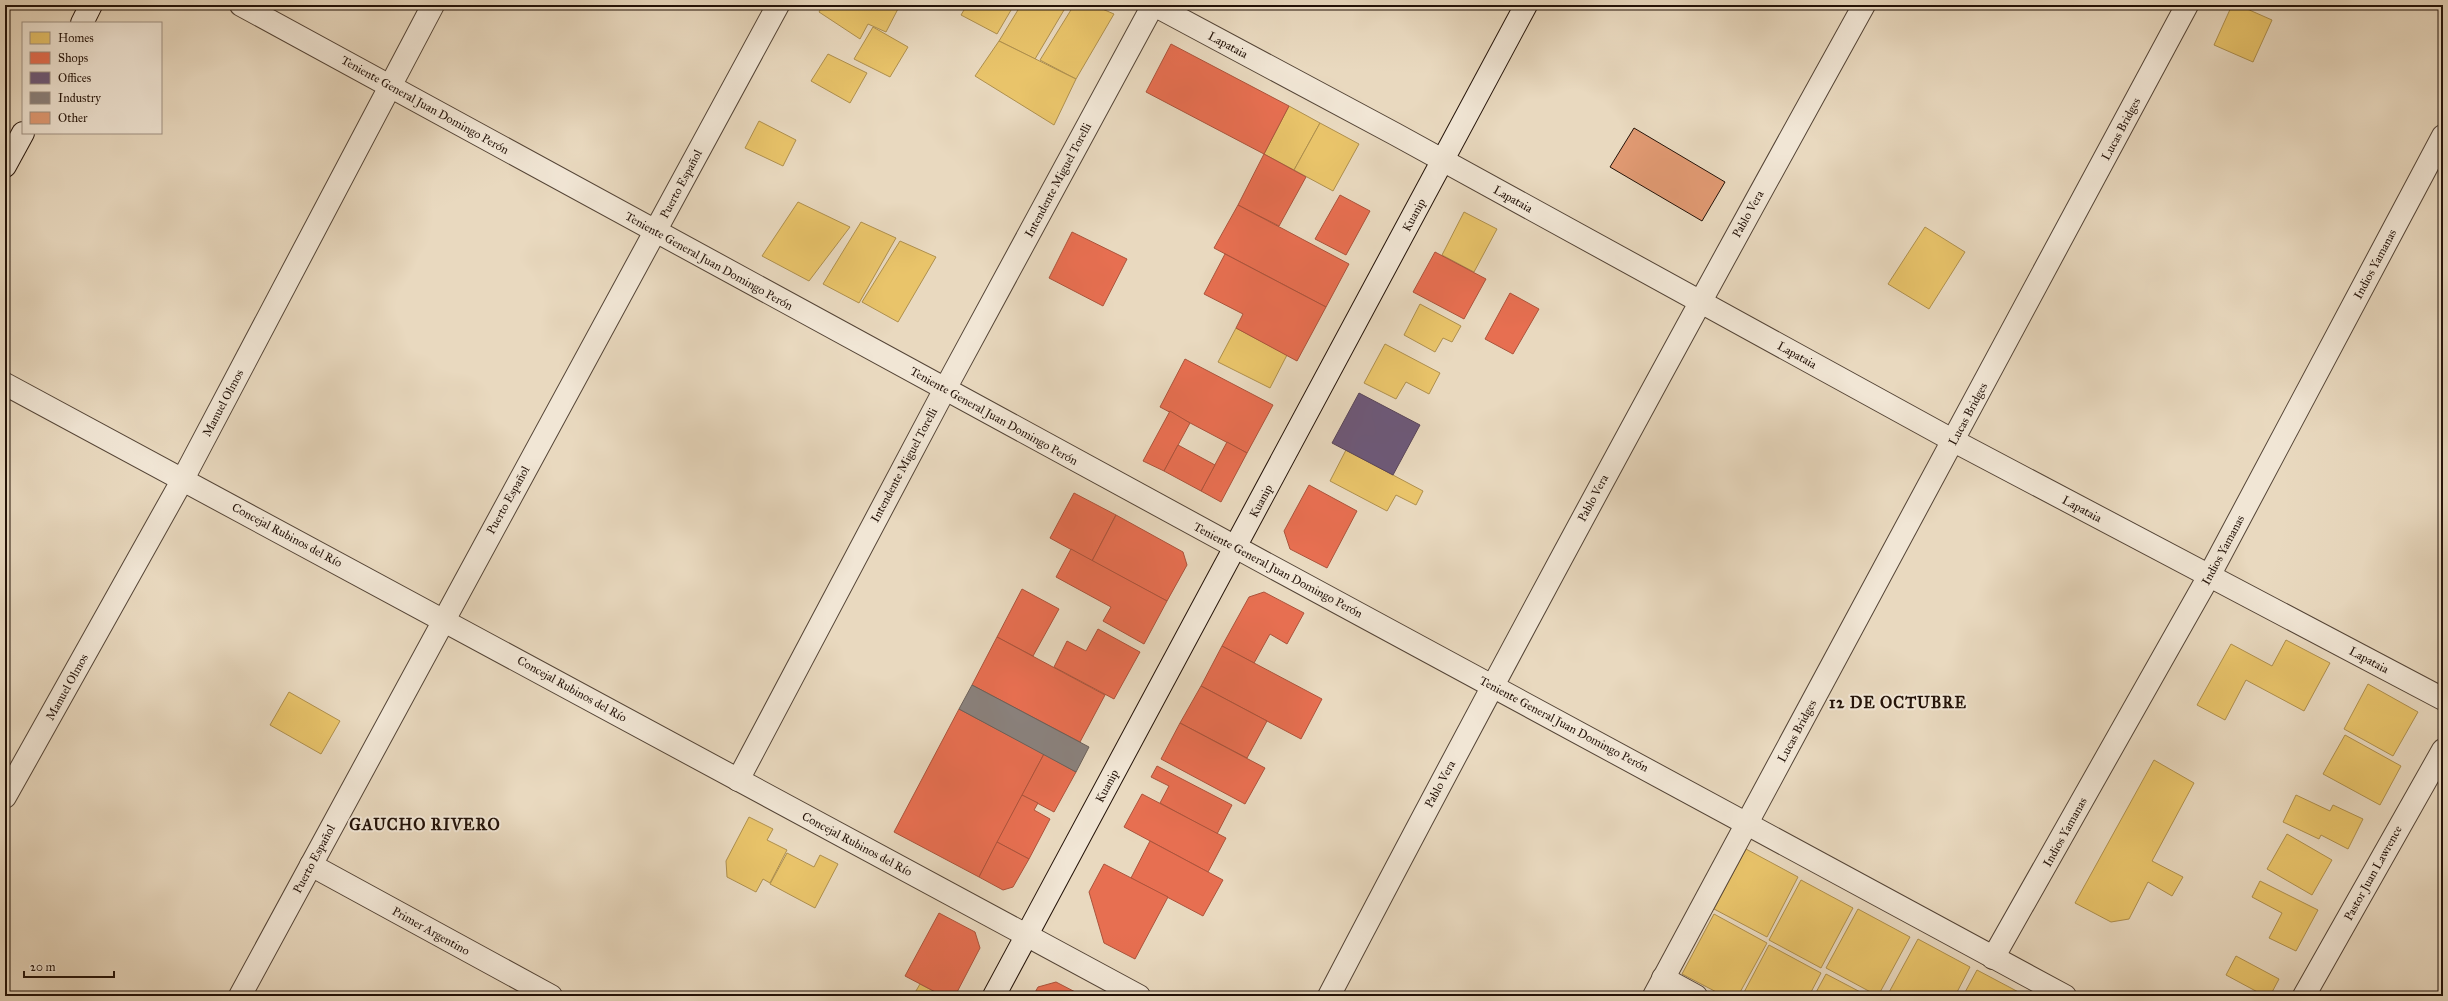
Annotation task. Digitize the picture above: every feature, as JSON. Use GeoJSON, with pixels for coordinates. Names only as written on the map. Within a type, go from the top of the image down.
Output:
{"type":"FeatureCollection","features":[{"type":"Feature","properties":{"kind":"street"},"geometry":{"type":"LineString","coordinates":[[82,22],[91,5]]}},
{"type":"Feature","properties":{"kind":"street","name":"Teniente General Juan Domingo Perón"},"geometry":{"type":"LineString","coordinates":[[241,5],[1236,548],[1748,823],[2065,996]]}},
{"type":"Feature","properties":{"kind":"street","name":"Manuel Olmos"},"geometry":{"type":"LineString","coordinates":[[5,797],[183,479],[433,5]]}},
{"type":"Feature","properties":{"kind":"street","name":"Puerto Español"},"geometry":{"type":"LineString","coordinates":[[240,996],[443,619],[778,5]]}},
{"type":"Feature","properties":{"kind":"street","name":"Lapataia"},"geometry":{"type":"LineString","coordinates":[[1154,5],[1443,161],[1954,442],[2443,698]]}},
{"type":"Feature","properties":{"kind":"street","name":"Intendente Miguel Torelli"},"geometry":{"type":"LineString","coordinates":[[738,780],[945,389],[1154,5]]}},
{"type":"Feature","properties":{"kind":"street","name":"Kuanip"},"geometry":{"type":"LineString","coordinates":[[994,996],[1236,548],[1526,5]]}},
{"type":"Feature","properties":{"kind":"street","name":"Pablo Vera"},"geometry":{"type":"LineString","coordinates":[[1329,996],[1491,685],[1699,302],[1864,5]]}},
{"type":"Feature","properties":{"kind":"street","name":"Lucas Bridges"},"geometry":{"type":"LineString","coordinates":[[1658,987],[1954,442],[2187,5]]}},
{"type":"Feature","properties":{"kind":"street"},"geometry":{"type":"LineString","coordinates":[[5,166],[22,134]]}},
{"type":"Feature","properties":{"kind":"street","name":"Indios Yamanas"},"geometry":{"type":"LineString","coordinates":[[1993,958],[2209,576],[2443,136]]}},
{"type":"Feature","properties":{"kind":"street","name":"Concejal Rubinos del Río"},"geometry":{"type":"LineString","coordinates":[[5,384],[443,619],[1139,996]]}},
{"type":"Feature","properties":{"kind":"street","name":"Pastor Juan Lawrence"},"geometry":{"type":"LineString","coordinates":[[2304,996],[2443,750]]}},
{"type":"Feature","properties":{"kind":"street","name":"Primer Argentino"},"geometry":{"type":"LineString","coordinates":[[311,865],[551,996]]}},
{"type":"Feature","properties":{"kind":"street"},"geometry":{"type":"LineString","coordinates":[[1658,987],[1696,996]]}},
{"type":"Feature","properties":{"kind":"building: Homes"},"geometry":{"type":"Polygon","coordinates":[[[823,5],[900,5],[886,32],[868,24],[860,39],[819,12],[823,5]]]}},
{"type":"Feature","properties":{"kind":"building: Homes"},"geometry":{"type":"Polygon","coordinates":[[[967,5],[1014,5],[997,34],[961,15],[967,5]]]}},
{"type":"Feature","properties":{"kind":"building: Homes"},"geometry":{"type":"Polygon","coordinates":[[[1021,5],[1067,5],[1035,59],[999,41],[1021,5]]]}},
{"type":"Feature","properties":{"kind":"building: Homes"},"geometry":{"type":"Polygon","coordinates":[[[1074,5],[1093,5],[1114,14],[1076,79],[1040,60],[1074,5]]]}},
{"type":"Feature","properties":{"kind":"building: Homes"},"geometry":{"type":"Polygon","coordinates":[[[2232,5],[2238,5],[2272,20],[2253,62],[2214,45],[2232,5]]]}},
{"type":"Feature","properties":{"kind":"building: Homes"},"geometry":{"type":"Polygon","coordinates":[[[873,27],[908,47],[890,77],[854,59],[873,27]]]}},
{"type":"Feature","properties":{"kind":"building: Homes"},"geometry":{"type":"Polygon","coordinates":[[[999,41],[1076,79],[1054,125],[975,76],[999,41]]]}},
{"type":"Feature","properties":{"kind":"building: Homes"},"geometry":{"type":"Polygon","coordinates":[[[828,54],[867,73],[850,103],[811,81],[828,54]]]}},
{"type":"Feature","properties":{"kind":"building: Homes"},"geometry":{"type":"Polygon","coordinates":[[[1289,106],[1320,123],[1294,170],[1264,154],[1289,106]]]}},
{"type":"Feature","properties":{"kind":"building: Homes"},"geometry":{"type":"Polygon","coordinates":[[[759,121],[796,140],[783,166],[745,148],[759,121]]]}},
{"type":"Feature","properties":{"kind":"building: Homes"},"geometry":{"type":"Polygon","coordinates":[[[1320,123],[1359,144],[1333,191],[1294,170],[1320,123]]]}},
{"type":"Feature","properties":{"kind":"building: Homes"},"geometry":{"type":"Polygon","coordinates":[[[798,202],[850,227],[809,281],[762,256],[798,202]]]}},
{"type":"Feature","properties":{"kind":"building: Homes"},"geometry":{"type":"Polygon","coordinates":[[[1464,212],[1497,229],[1474,272],[1442,255],[1464,212]]]}},
{"type":"Feature","properties":{"kind":"building: Homes"},"geometry":{"type":"Polygon","coordinates":[[[861,222],[896,238],[859,303],[823,284],[861,222]]]}},
{"type":"Feature","properties":{"kind":"building: Homes"},"geometry":{"type":"Polygon","coordinates":[[[1925,227],[1965,252],[1929,309],[1888,284],[1925,227]]]}},
{"type":"Feature","properties":{"kind":"building: Homes"},"geometry":{"type":"Polygon","coordinates":[[[900,241],[936,257],[898,322],[862,302],[900,241]]]}},
{"type":"Feature","properties":{"kind":"building: Homes"},"geometry":{"type":"Polygon","coordinates":[[[1420,304],[1461,326],[1452,342],[1443,338],[1435,352],[1404,335],[1420,304]]]}},
{"type":"Feature","properties":{"kind":"building: Homes"},"geometry":{"type":"Polygon","coordinates":[[[1236,328],[1287,355],[1270,388],[1218,362],[1236,328]]]}},
{"type":"Feature","properties":{"kind":"building: Homes"},"geometry":{"type":"Polygon","coordinates":[[[1385,344],[1440,373],[1429,394],[1406,382],[1396,399],[1364,383],[1385,344]]]}},
{"type":"Feature","properties":{"kind":"building: Homes"},"geometry":{"type":"Polygon","coordinates":[[[1346,450],[1423,491],[1416,505],[1396,495],[1387,511],[1330,481],[1346,450]]]}},
{"type":"Feature","properties":{"kind":"building: Homes"},"geometry":{"type":"Polygon","coordinates":[[[2286,640],[2330,663],[2304,711],[2246,680],[2225,720],[2197,705],[2231,644],[2272,666],[2286,640]]]}},
{"type":"Feature","properties":{"kind":"building: Homes"},"geometry":{"type":"Polygon","coordinates":[[[2368,684],[2418,712],[2393,756],[2344,729],[2368,684]]]}},
{"type":"Feature","properties":{"kind":"building: Homes"},"geometry":{"type":"Polygon","coordinates":[[[289,692],[340,721],[321,754],[270,725],[289,692]]]}},
{"type":"Feature","properties":{"kind":"building: Homes"},"geometry":{"type":"Polygon","coordinates":[[[2345,735],[2401,766],[2380,805],[2323,774],[2345,735]]]}},
{"type":"Feature","properties":{"kind":"building: Homes"},"geometry":{"type":"Polygon","coordinates":[[[2154,760],[2194,783],[2152,861],[2183,877],[2172,896],[2148,882],[2129,919],[2111,922],[2075,903],[2154,760]]]}},
{"type":"Feature","properties":{"kind":"building: Homes"},"geometry":{"type":"Polygon","coordinates":[[[2296,795],[2330,811],[2333,805],[2363,819],[2348,849],[2321,835],[2319,839],[2283,822],[2296,795]]]}},
{"type":"Feature","properties":{"kind":"building: Homes"},"geometry":{"type":"Polygon","coordinates":[[[749,817],[773,829],[767,840],[787,850],[770,883],[763,879],[756,892],[727,877],[726,861],[749,817]]]}},
{"type":"Feature","properties":{"kind":"building: Homes"},"geometry":{"type":"Polygon","coordinates":[[[2287,834],[2332,860],[2312,895],[2267,869],[2287,834]]]}},
{"type":"Feature","properties":{"kind":"building: Homes"},"geometry":{"type":"Polygon","coordinates":[[[1746,849],[1798,877],[1767,937],[1714,909],[1746,849]]]}},
{"type":"Feature","properties":{"kind":"building: Homes"},"geometry":{"type":"Polygon","coordinates":[[[787,853],[814,867],[820,855],[838,864],[815,908],[770,884],[787,853]]]}},
{"type":"Feature","properties":{"kind":"building: Homes"},"geometry":{"type":"Polygon","coordinates":[[[1801,880],[1853,908],[1821,968],[1769,940],[1801,880]]]}},
{"type":"Feature","properties":{"kind":"building: Homes"},"geometry":{"type":"Polygon","coordinates":[[[2260,881],[2318,910],[2296,951],[2269,938],[2282,913],[2252,897],[2260,881]]]}},
{"type":"Feature","properties":{"kind":"building: Homes"},"geometry":{"type":"Polygon","coordinates":[[[1858,909],[1910,937],[1878,996],[1826,968],[1858,909]]]}},
{"type":"Feature","properties":{"kind":"building: Homes"},"geometry":{"type":"Polygon","coordinates":[[[1714,914],[1767,943],[1738,996],[1724,996],[1682,974],[1714,914]]]}},
{"type":"Feature","properties":{"kind":"building: Homes"},"geometry":{"type":"Polygon","coordinates":[[[1918,939],[1970,967],[1955,996],[1887,996],[1918,939]]]}},
{"type":"Feature","properties":{"kind":"building: Homes"},"geometry":{"type":"Polygon","coordinates":[[[1769,945],[1821,973],[1809,996],[1742,996],[1769,945]]]}},
{"type":"Feature","properties":{"kind":"building: Homes"},"geometry":{"type":"Polygon","coordinates":[[[2236,956],[2279,979],[2270,996],[2265,996],[2226,975],[2236,956]]]}},
{"type":"Feature","properties":{"kind":"building: Homes"},"geometry":{"type":"Polygon","coordinates":[[[1977,970],[2026,996],[1963,996],[1977,970]]]}},
{"type":"Feature","properties":{"kind":"building: Homes"},"geometry":{"type":"Polygon","coordinates":[[[1826,974],[1868,996],[1814,996],[1826,974]]]}},
{"type":"Feature","properties":{"kind":"building: Homes"},"geometry":{"type":"Polygon","coordinates":[[[920,984],[943,996],[913,996],[920,984]]]}},
{"type":"Feature","properties":{"kind":"building: Shops"},"geometry":{"type":"Polygon","coordinates":[[[1171,44],[1289,106],[1264,154],[1146,92],[1171,44]]]}},
{"type":"Feature","properties":{"kind":"building: Shops"},"geometry":{"type":"Polygon","coordinates":[[[1264,154],[1306,177],[1279,226],[1238,205],[1264,154]]]}},
{"type":"Feature","properties":{"kind":"building: Shops"},"geometry":{"type":"Polygon","coordinates":[[[1340,195],[1370,211],[1346,255],[1315,239],[1340,195]]]}},
{"type":"Feature","properties":{"kind":"building: Shops"},"geometry":{"type":"Polygon","coordinates":[[[1238,205],[1349,264],[1326,307],[1214,248],[1238,205]]]}},
{"type":"Feature","properties":{"kind":"building: Shops"},"geometry":{"type":"Polygon","coordinates":[[[1072,232],[1127,259],[1103,306],[1049,278],[1072,232]]]}},
{"type":"Feature","properties":{"kind":"building: Shops"},"geometry":{"type":"Polygon","coordinates":[[[1435,252],[1486,279],[1464,319],[1413,292],[1435,252]]]}},
{"type":"Feature","properties":{"kind":"building: Shops"},"geometry":{"type":"Polygon","coordinates":[[[1225,254],[1326,307],[1297,361],[1236,328],[1243,314],[1204,294],[1225,254]]]}},
{"type":"Feature","properties":{"kind":"building: Shops"},"geometry":{"type":"Polygon","coordinates":[[[1510,293],[1539,309],[1513,354],[1485,339],[1510,293]]]}},
{"type":"Feature","properties":{"kind":"building: Shops"},"geometry":{"type":"Polygon","coordinates":[[[1185,359],[1273,405],[1247,453],[1160,407],[1185,359]]]}},
{"type":"Feature","properties":{"kind":"building: Shops"},"geometry":{"type":"Polygon","coordinates":[[[1170,411],[1190,423],[1164,471],[1143,461],[1170,411]]]}},
{"type":"Feature","properties":{"kind":"building: Shops"},"geometry":{"type":"Polygon","coordinates":[[[1227,442],[1247,453],[1221,502],[1201,491],[1227,442]]]}},
{"type":"Feature","properties":{"kind":"building: Shops"},"geometry":{"type":"Polygon","coordinates":[[[1178,445],[1215,465],[1201,491],[1164,471],[1178,445]]]}},
{"type":"Feature","properties":{"kind":"building: Shops"},"geometry":{"type":"Polygon","coordinates":[[[1309,485],[1357,511],[1327,568],[1290,549],[1284,531],[1309,485]]]}},
{"type":"Feature","properties":{"kind":"building: Shops"},"geometry":{"type":"Polygon","coordinates":[[[1074,493],[1116,515],[1092,561],[1050,538],[1074,493]]]}},
{"type":"Feature","properties":{"kind":"building: Shops"},"geometry":{"type":"Polygon","coordinates":[[[1116,515],[1183,552],[1187,565],[1167,601],[1092,561],[1116,515]]]}},
{"type":"Feature","properties":{"kind":"building: Shops"},"geometry":{"type":"Polygon","coordinates":[[[1071,549],[1167,601],[1144,644],[1103,621],[1111,607],[1056,577],[1071,549]]]}},
{"type":"Feature","properties":{"kind":"building: Shops"},"geometry":{"type":"Polygon","coordinates":[[[1022,589],[1059,609],[1033,656],[997,637],[1022,589]]]}},
{"type":"Feature","properties":{"kind":"building: Shops"},"geometry":{"type":"Polygon","coordinates":[[[1264,592],[1304,613],[1287,644],[1270,634],[1254,663],[1222,646],[1249,597],[1264,592]]]}},
{"type":"Feature","properties":{"kind":"building: Shops"},"geometry":{"type":"Polygon","coordinates":[[[1098,629],[1140,652],[1114,699],[1054,667],[1067,641],[1086,651],[1098,629]]]}},
{"type":"Feature","properties":{"kind":"building: Shops"},"geometry":{"type":"Polygon","coordinates":[[[997,637],[1105,695],[1080,742],[972,685],[997,637]]]}},
{"type":"Feature","properties":{"kind":"building: Shops"},"geometry":{"type":"Polygon","coordinates":[[[1222,646],[1322,699],[1301,739],[1201,686],[1222,646]]]}},
{"type":"Feature","properties":{"kind":"building: Shops"},"geometry":{"type":"Polygon","coordinates":[[[1201,686],[1267,721],[1247,758],[1180,723],[1201,686]]]}},
{"type":"Feature","properties":{"kind":"building: Shops"},"geometry":{"type":"Polygon","coordinates":[[[959,709],[1044,754],[979,877],[894,832],[959,709]]]}},
{"type":"Feature","properties":{"kind":"building: Shops"},"geometry":{"type":"Polygon","coordinates":[[[1180,723],[1265,768],[1245,804],[1161,759],[1180,723]]]}},
{"type":"Feature","properties":{"kind":"building: Shops"},"geometry":{"type":"Polygon","coordinates":[[[1044,754],[1076,772],[1054,812],[1022,795],[1044,754]]]}},
{"type":"Feature","properties":{"kind":"building: Shops"},"geometry":{"type":"Polygon","coordinates":[[[1157,766],[1232,805],[1217,834],[1160,803],[1169,786],[1151,777],[1157,766]]]}},
{"type":"Feature","properties":{"kind":"building: Shops"},"geometry":{"type":"Polygon","coordinates":[[[1142,794],[1226,838],[1208,872],[1124,827],[1142,794]]]}},
{"type":"Feature","properties":{"kind":"building: Shops"},"geometry":{"type":"Polygon","coordinates":[[[1022,795],[1038,803],[1034,810],[1050,819],[1029,859],[997,842],[1022,795]]]}},
{"type":"Feature","properties":{"kind":"building: Shops"},"geometry":{"type":"Polygon","coordinates":[[[1150,841],[1223,880],[1203,916],[1131,878],[1150,841]]]}},
{"type":"Feature","properties":{"kind":"building: Shops"},"geometry":{"type":"Polygon","coordinates":[[[997,842],[1029,859],[1013,887],[1003,890],[979,877],[997,842]]]}},
{"type":"Feature","properties":{"kind":"building: Shops"},"geometry":{"type":"Polygon","coordinates":[[[1104,864],[1168,897],[1135,959],[1104,943],[1089,892],[1104,864]]]}},
{"type":"Feature","properties":{"kind":"building: Shops"},"geometry":{"type":"Polygon","coordinates":[[[939,913],[975,932],[980,948],[955,996],[943,996],[905,976],[939,913]]]}},
{"type":"Feature","properties":{"kind":"building: Shops"},"geometry":{"type":"Polygon","coordinates":[[[1056,982],[1083,996],[1033,996],[1038,987],[1056,982]]]}},
{"type":"Feature","properties":{"kind":"building: Offices"},"geometry":{"type":"Polygon","coordinates":[[[1359,393],[1420,425],[1393,475],[1332,443],[1359,393]]]}},
{"type":"Feature","properties":{"kind":"building: Industry"},"geometry":{"type":"Polygon","coordinates":[[[972,685],[1089,747],[1076,772],[959,709],[972,685]]]}},
{"type":"Feature","properties":{"kind":"building: Other"},"geometry":{"type":"Polygon","coordinates":[[[1634,128],[1725,182],[1702,221],[1610,167],[1634,128]]]}},
{"type":"Feature","properties":{"kind":"district","name":"12 DE OCTUBRE"},"geometry":{"type":"Point","coordinates":[1898,702]}},
{"type":"Feature","properties":{"kind":"district","name":"GAUCHO RIVERO"},"geometry":{"type":"Point","coordinates":[425,824]}}]}
